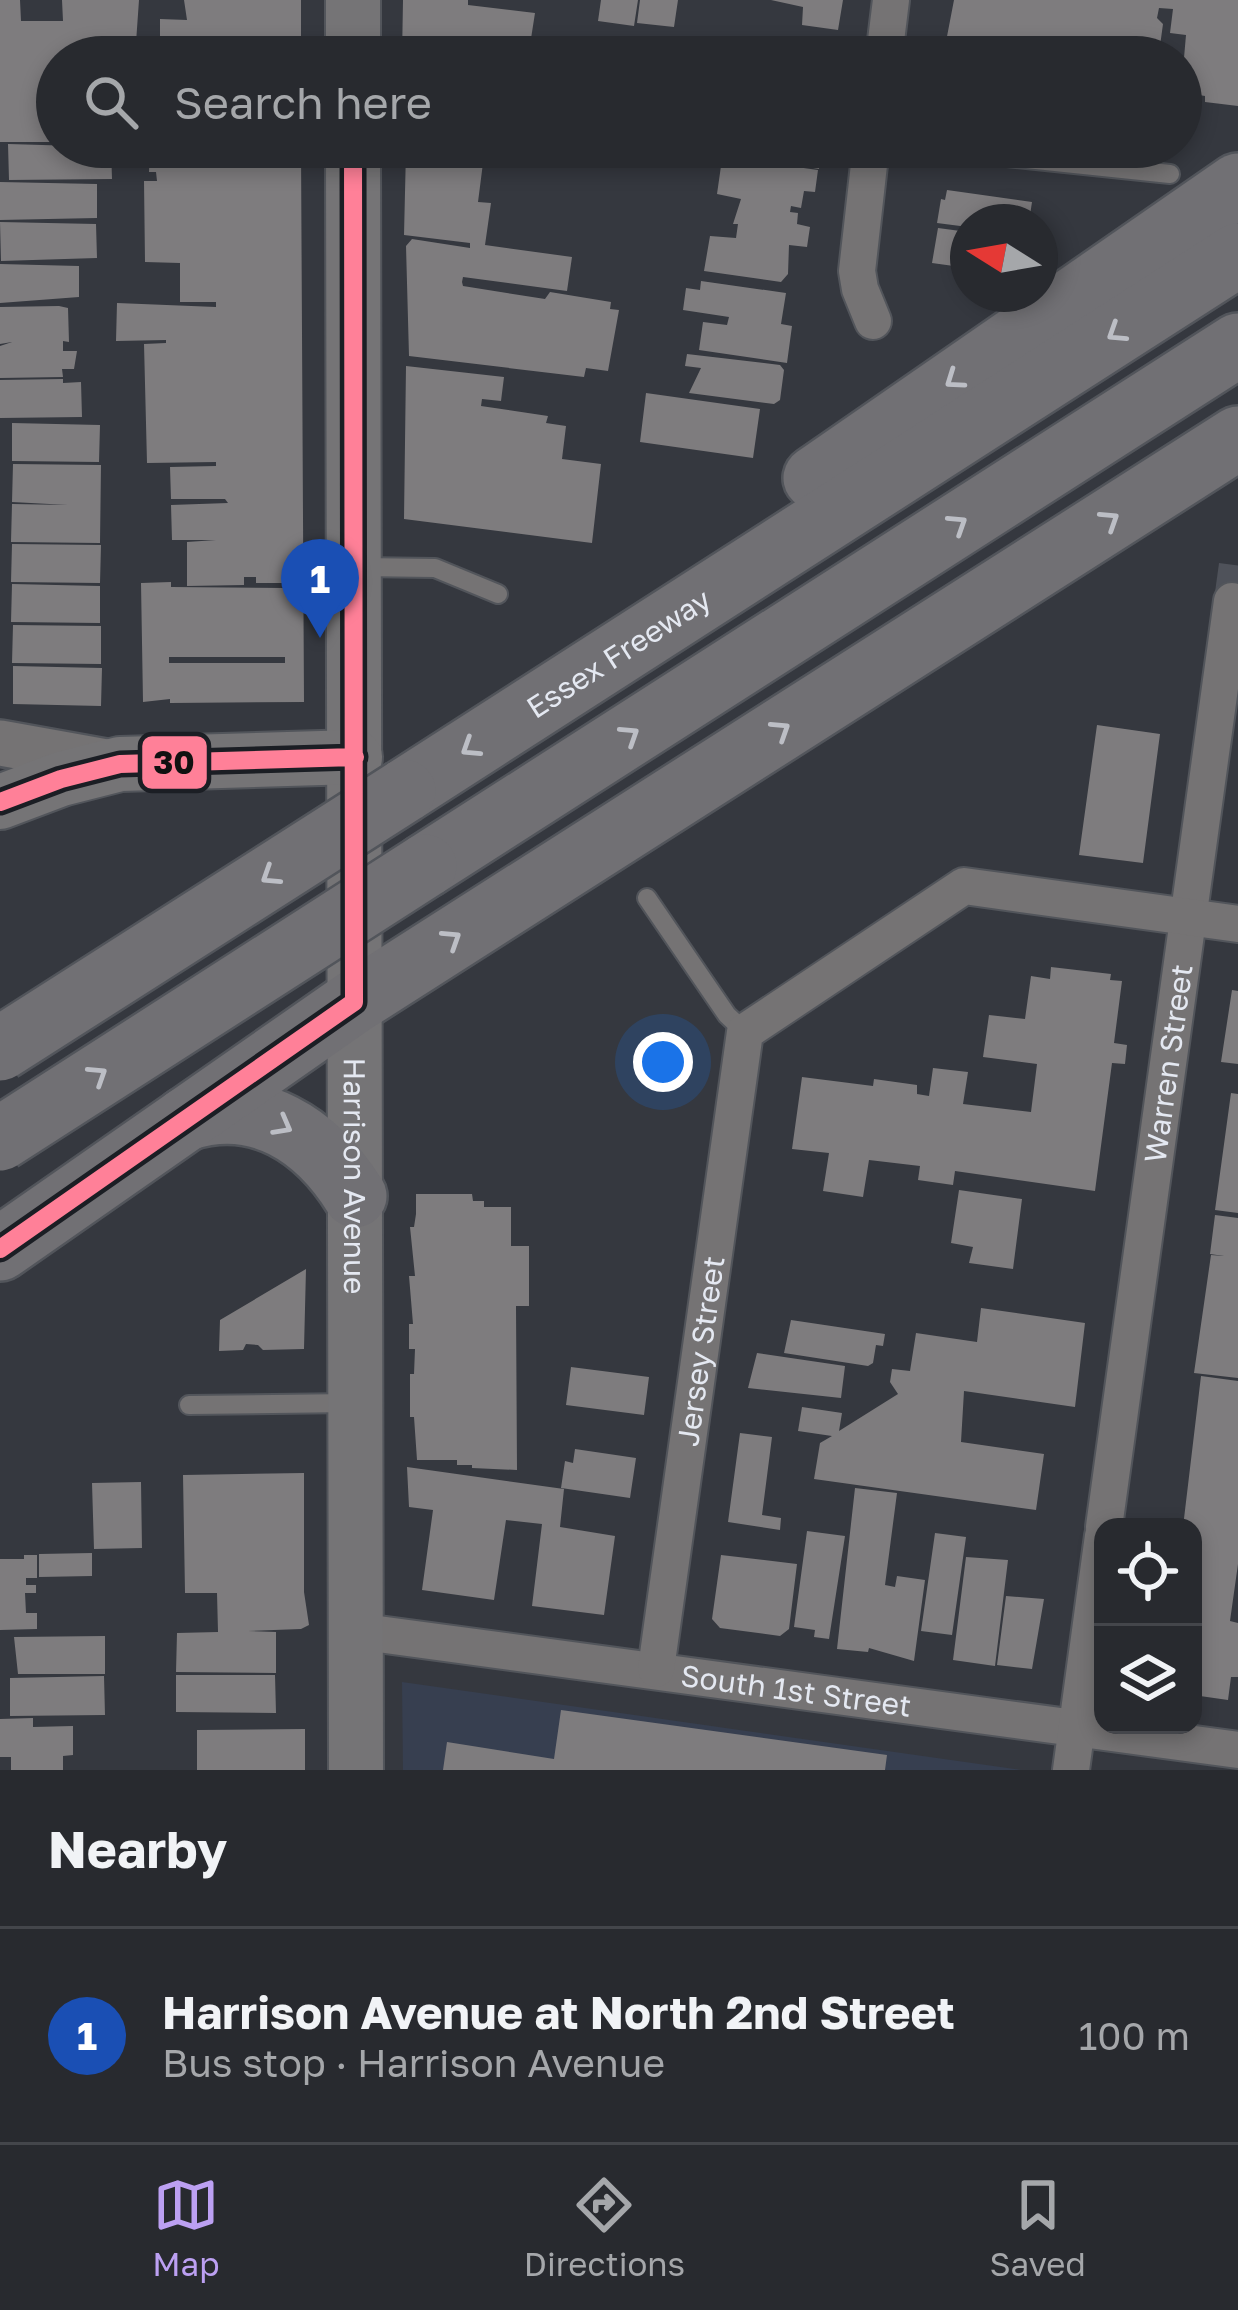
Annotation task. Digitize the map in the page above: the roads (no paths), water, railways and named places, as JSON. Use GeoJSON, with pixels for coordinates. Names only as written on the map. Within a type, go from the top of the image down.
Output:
{"type":"FeatureCollection","features":[{"type":"Feature","properties":{"kind":"highway"},"geometry":{"type":"LineString","coordinates":[[579,676],[674,589],[775,507],[1210,185]]}},
{"type":"Feature","properties":{"kind":"highway","name":"Essex Freeway"},"geometry":{"type":"LineString","coordinates":[[0,1049],[379,774],[579,676],[1226,262]]}},
{"type":"Feature","properties":{"kind":"highway"},"geometry":{"type":"LineString","coordinates":[[0,1138],[1219,357]]}},
{"type":"Feature","properties":{"kind":"highway"},"geometry":{"type":"LineString","coordinates":[[0,1249],[354,1002],[1213,454]]}},
{"type":"Feature","properties":{"kind":"highway"},"geometry":{"type":"LineString","coordinates":[[187,1119],[221,1110],[272,1118],[323,1154],[355,1196]]}},
{"type":"Feature","properties":{"kind":"main road"},"geometry":{"type":"LineString","coordinates":[[353,0],[353,36]]}},
{"type":"Feature","properties":{"kind":"main road","name":"Harrison Avenue"},"geometry":{"type":"LineString","coordinates":[[353,168],[354,567],[379,774],[354,1002],[356,1770]]}},
{"type":"Feature","properties":{"kind":"main road"},"geometry":{"type":"LineString","coordinates":[[0,802],[120,764],[379,774]]}},
{"type":"Feature","properties":{"kind":"street"},"geometry":{"type":"LineString","coordinates":[[887,36],[891,0]]}},
{"type":"Feature","properties":{"kind":"street"},"geometry":{"type":"LineString","coordinates":[[869,168],[857,271],[873,321]]}},
{"type":"Feature","properties":{"kind":"street","name":"Warren Street"},"geometry":{"type":"LineString","coordinates":[[1105,1518],[1232,601]]}},
{"type":"Feature","properties":{"kind":"street"},"geometry":{"type":"LineString","coordinates":[[0,743],[120,764]]}},
{"type":"Feature","properties":{"kind":"street"},"geometry":{"type":"LineString","coordinates":[[745,1032],[964,886],[1238,925]]}},
{"type":"Feature","properties":{"kind":"street","name":"Jersey Street"},"geometry":{"type":"LineString","coordinates":[[656,1670],[745,1032]]}},
{"type":"Feature","properties":{"kind":"street"},"geometry":{"type":"LineString","coordinates":[[1071,1770],[1094,1602]]}},
{"type":"Feature","properties":{"kind":"street","name":"South 1st Street"},"geometry":{"type":"LineString","coordinates":[[356,1631],[1238,1750]]}},
{"type":"Feature","properties":{"kind":"lane"},"geometry":{"type":"LineString","coordinates":[[1100,168],[1210,185]]}},
{"type":"Feature","properties":{"kind":"lane"},"geometry":{"type":"LineString","coordinates":[[354,567],[435,568],[498,594]]}},
{"type":"Feature","properties":{"kind":"lane"},"geometry":{"type":"LineString","coordinates":[[647,898],[728,1016],[745,1032]]}},
{"type":"Feature","properties":{"kind":"lane"},"geometry":{"type":"LineString","coordinates":[[189,1405],[356,1403]]}},
{"type":"Feature","properties":{"kind":"tunnel"},"geometry":{"type":"LineString","coordinates":[[1232,601],[1238,557]]}},
{"type":"Feature","properties":{"kind":"place","name":"Harrison Avenue at North 2nd Street"},"geometry":{"type":"Point","coordinates":[320,638]}}]}
